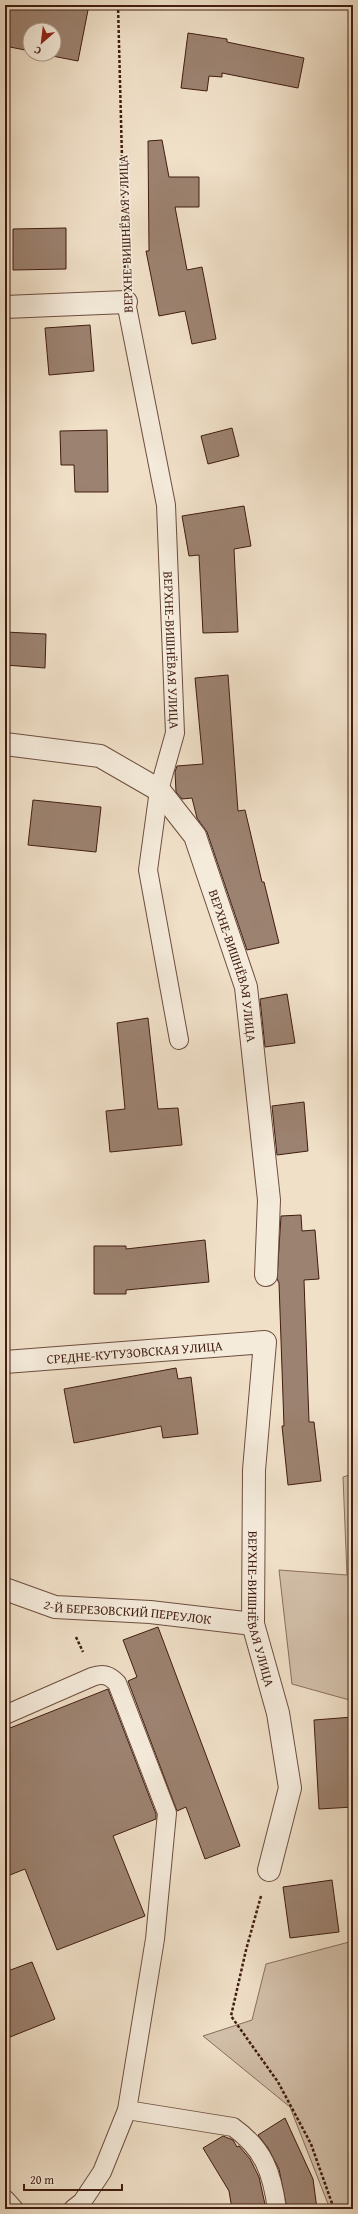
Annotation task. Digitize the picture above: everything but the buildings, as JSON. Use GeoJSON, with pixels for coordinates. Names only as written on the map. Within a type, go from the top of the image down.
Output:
{"type":"FeatureCollection","features":[{"type":"Feature","properties":{"kind":"street"},"geometry":{"type":"LineString","coordinates":[[5,307],[126,302]]}},
{"type":"Feature","properties":{"kind":"street"},"geometry":{"type":"LineString","coordinates":[[5,744],[100,756],[159,790]]}},
{"type":"Feature","properties":{"kind":"street","name":"ВЕРХНЕ-ВИШНЁВАЯ УЛИЦА"},"geometry":{"type":"LineString","coordinates":[[159,790],[195,836],[246,987],[269,1200],[266,1274]]}},
{"type":"Feature","properties":{"kind":"street","name":"ВЕРХНЕ-ВИШНЁВАЯ УЛИЦА"},"geometry":{"type":"LineString","coordinates":[[265,1342],[254,1470],[253,1624],[278,1714],[290,1788],[269,1870]]}},
{"type":"Feature","properties":{"kind":"street","name":"СРЕДНЕ-КУТУЗОВСКАЯ УЛИЦА"},"geometry":{"type":"LineString","coordinates":[[5,1362],[265,1342]]}},
{"type":"Feature","properties":{"kind":"street","name":"2-Й БЕРЕЗОВСКИЙ ПЕРЕУЛОК"},"geometry":{"type":"LineString","coordinates":[[5,1589],[55,1607],[150,1612],[253,1624]]}},
{"type":"Feature","properties":{"kind":"lane","name":"ВЕРХНЕ-ВИШНЁВАЯ УЛИЦА"},"geometry":{"type":"LineString","coordinates":[[126,302],[166,505],[175,733],[159,790]]}},
{"type":"Feature","properties":{"kind":"lane"},"geometry":{"type":"LineString","coordinates":[[159,790],[148,870],[179,1040]]}},
{"type":"Feature","properties":{"kind":"lane"},"geometry":{"type":"LineString","coordinates":[[5,1715],[92,1677],[101,1674],[110,1676],[117,1683],[167,1812],[155,1939],[127,2110],[102,2172],[82,2202],[73,2209]]}},
{"type":"Feature","properties":{"kind":"lane"},"geometry":{"type":"LineString","coordinates":[[127,2110],[233,2127],[247,2137],[266,2164],[273,2182],[277,2209]]}},
{"type":"Feature","properties":{"kind":"lane"},"geometry":{"type":"LineString","coordinates":[[5,2198],[14,2209]]}},
{"type":"Feature","properties":{"kind":"path","name":"ВЕРХНЕ-ВИШНЁВАЯ УЛИЦА"},"geometry":{"type":"LineString","coordinates":[[118,5],[126,302]]}},
{"type":"Feature","properties":{"kind":"path"},"geometry":{"type":"LineString","coordinates":[[63,1607],[92,1677]]}},
{"type":"Feature","properties":{"kind":"path"},"geometry":{"type":"LineString","coordinates":[[269,1870],[246,1950],[231,2016],[278,2082],[311,2144],[334,2209]]}},
{"type":"Feature","properties":{"kind":"shaded area"},"geometry":{"type":"Polygon","coordinates":[[[353,1474],[353,1701],[292,1684],[279,1570],[347,1575],[343,1477],[353,1474]]]}},
{"type":"Feature","properties":{"kind":"shaded area"},"geometry":{"type":"Polygon","coordinates":[[[353,1941],[353,2209],[330,2209],[290,2107],[203,2036],[252,2020],[266,1964],[353,1941]]]}}]}
